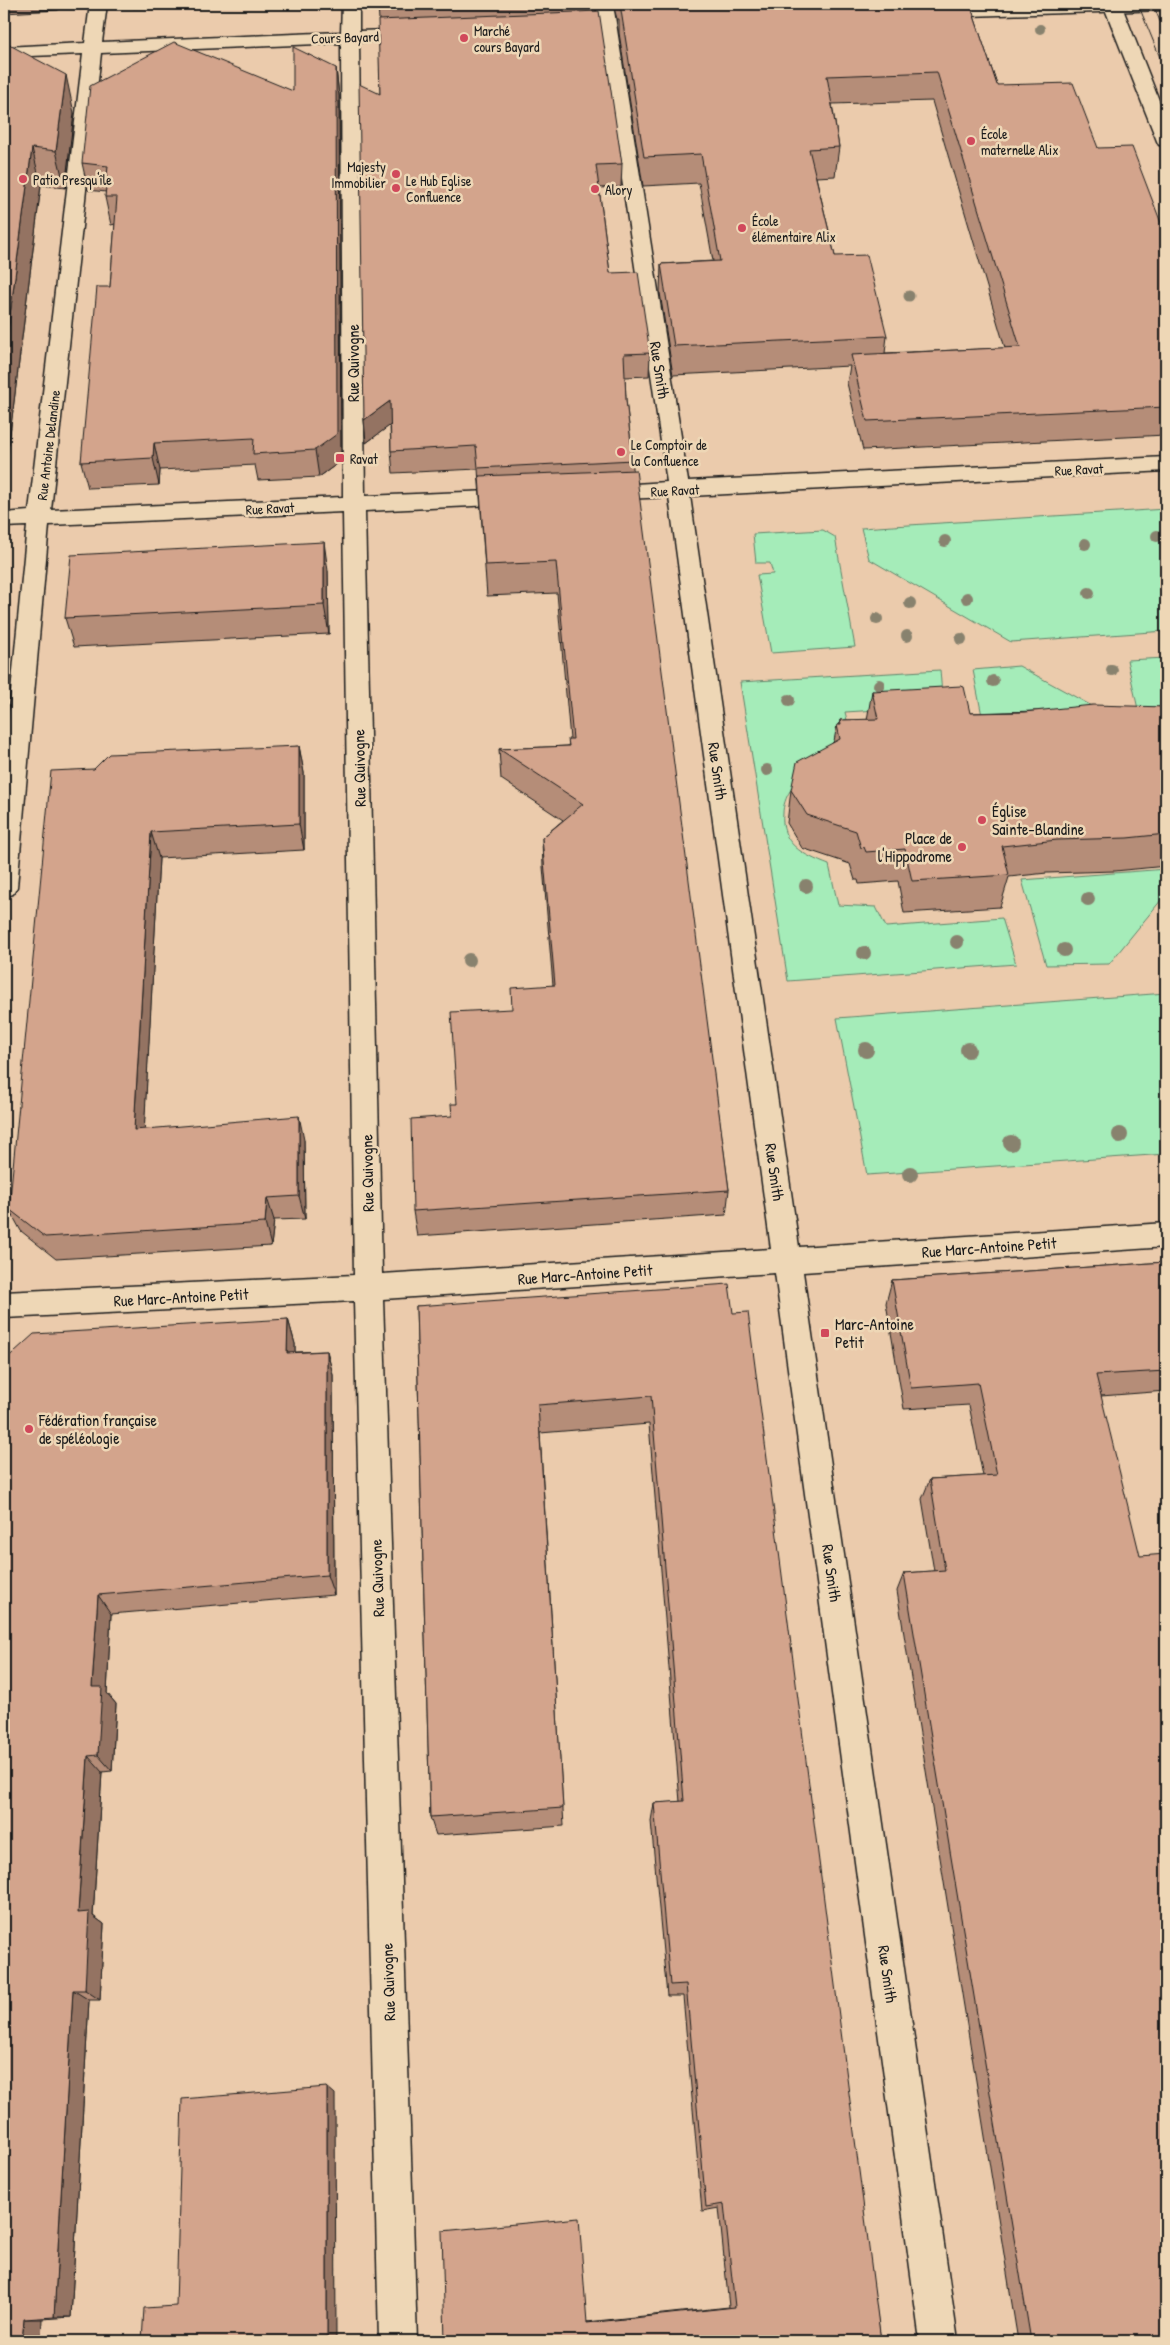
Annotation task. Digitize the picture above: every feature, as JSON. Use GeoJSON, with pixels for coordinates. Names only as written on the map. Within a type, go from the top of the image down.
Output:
{"type":"FeatureCollection","features":[{"type":"Feature","properties":{"kind":"street","name":"Rue Antoine Delandine"},"geometry":{"type":"LineString","coordinates":[[4,887],[39,518],[98,4]]}},
{"type":"Feature","properties":{"kind":"street","name":"Rue Quivogne"},"geometry":{"type":"LineString","coordinates":[[350,4],[354,504],[368,1288],[398,2341]]}},
{"type":"Feature","properties":{"kind":"street"},"geometry":{"type":"LineString","coordinates":[[923,13],[1112,5],[1166,5]]}},
{"type":"Feature","properties":{"kind":"street"},"geometry":{"type":"LineString","coordinates":[[1112,5],[1166,141]]}},
{"type":"Feature","properties":{"kind":"street","name":"Rue Smith"},"geometry":{"type":"LineString","coordinates":[[608,20],[678,490],[788,1261],[939,2341]]}},
{"type":"Feature","properties":{"kind":"street","name":"Cours Bayard"},"geometry":{"type":"LineString","coordinates":[[4,52],[436,34]]}},
{"type":"Feature","properties":{"kind":"street","name":"Rue Ravat"},"geometry":{"type":"LineString","coordinates":[[578,494],[1166,464]]}},
{"type":"Feature","properties":{"kind":"street","name":"Rue Ravat"},"geometry":{"type":"LineString","coordinates":[[4,520],[539,496]]}},
{"type":"Feature","properties":{"kind":"street","name":"Rue Marc-Antoine Petit"},"geometry":{"type":"LineString","coordinates":[[4,1305],[368,1288],[1166,1235]]}},
{"type":"Feature","properties":{"kind":"green space"},"geometry":{"type":"Polygon","coordinates":[[[1166,509],[1166,631],[1011,642],[869,559],[861,528],[1166,509]]]}},
{"type":"Feature","properties":{"kind":"green space"},"geometry":{"type":"Polygon","coordinates":[[[823,530],[835,537],[855,647],[771,653],[757,575],[773,574],[770,563],[756,563],[753,534],[823,530]]]}},
{"type":"Feature","properties":{"kind":"green space"},"geometry":{"type":"Polygon","coordinates":[[[1166,658],[1166,733],[1140,718],[1127,660],[1166,658]]]}},
{"type":"Feature","properties":{"kind":"green space"},"geometry":{"type":"Polygon","coordinates":[[[1019,666],[1134,729],[986,736],[973,670],[1019,666]]]}},
{"type":"Feature","properties":{"kind":"green space"},"geometry":{"type":"Polygon","coordinates":[[[940,670],[943,706],[845,712],[854,749],[812,773],[790,791],[783,810],[785,833],[795,847],[810,857],[829,865],[838,905],[876,907],[886,927],[1002,918],[1016,964],[788,981],[740,682],[940,670]]]}},
{"type":"Feature","properties":{"kind":"green space"},"geometry":{"type":"Polygon","coordinates":[[[1166,869],[1166,894],[1109,964],[1046,965],[1022,880],[1166,869]]]}},
{"type":"Feature","properties":{"kind":"green space"},"geometry":{"type":"Polygon","coordinates":[[[1166,993],[1166,1154],[867,1175],[837,1018],[1166,993]]]}},
{"type":"Feature","properties":{"kind":"building"},"geometry":{"type":"Polygon","coordinates":[[[620,4],[970,4],[997,85],[1073,83],[1098,148],[1132,147],[1166,236],[1166,407],[867,421],[851,355],[1020,347],[937,72],[827,76],[839,147],[809,149],[835,256],[867,255],[887,336],[674,346],[661,264],[720,261],[701,154],[644,157],[620,4]]]}},
{"type":"Feature","properties":{"kind":"building"},"geometry":{"type":"Polygon","coordinates":[[[599,11],[622,164],[596,165],[610,273],[638,272],[650,353],[624,354],[626,400],[633,460],[478,468],[476,446],[391,451],[390,401],[364,420],[359,84],[380,94],[378,20],[599,11]]]}},
{"type":"Feature","properties":{"kind":"building"},"geometry":{"type":"Polygon","coordinates":[[[4,42],[66,75],[56,151],[32,148],[4,360],[4,42]]]}},
{"type":"Feature","properties":{"kind":"building"},"geometry":{"type":"Polygon","coordinates":[[[174,42],[293,91],[293,47],[336,68],[337,434],[315,450],[253,454],[254,438],[154,443],[153,458],[81,462],[97,287],[110,287],[117,197],[105,197],[108,166],[82,163],[90,86],[174,42]]]}},
{"type":"Feature","properties":{"kind":"building"},"geometry":{"type":"Polygon","coordinates":[[[636,470],[729,1190],[413,1211],[411,1119],[452,1116],[451,1104],[457,1104],[451,1012],[512,1009],[511,988],[555,985],[542,838],[583,804],[499,749],[569,746],[568,739],[573,739],[556,562],[485,565],[479,476],[636,470]]]}},
{"type":"Feature","properties":{"kind":"building"},"geometry":{"type":"Polygon","coordinates":[[[324,542],[324,605],[65,618],[71,555],[324,542]]]}},
{"type":"Feature","properties":{"kind":"building","name":"Église Sainte-Blandine"},"geometry":{"type":"Polygon","coordinates":[[[964,687],[970,713],[1024,712],[1093,705],[1166,707],[1166,834],[1127,838],[1057,840],[1002,846],[1009,875],[912,881],[905,849],[866,852],[864,847],[861,848],[856,831],[807,815],[791,790],[797,762],[840,739],[837,725],[841,725],[840,720],[878,719],[872,691],[964,687]]]}},
{"type":"Feature","properties":{"kind":"building"},"geometry":{"type":"Polygon","coordinates":[[[299,746],[299,824],[151,832],[134,1130],[299,1116],[299,1196],[267,1198],[265,1223],[45,1237],[9,1209],[51,771],[94,769],[109,754],[299,746]]]}},
{"type":"Feature","properties":{"kind":"building"},"geometry":{"type":"Polygon","coordinates":[[[1166,1262],[1166,1371],[1096,1375],[1140,1556],[1166,1554],[1166,2341],[1031,2341],[904,1573],[945,1570],[930,1479],[997,1475],[978,1383],[911,1388],[892,1280],[1166,1262]]]}},
{"type":"Feature","properties":{"kind":"building"},"geometry":{"type":"Polygon","coordinates":[[[729,1284],[733,1313],[748,1312],[881,2341],[445,2341],[442,2231],[579,2218],[587,2323],[735,2307],[724,2204],[706,2207],[686,1984],[670,1985],[654,1803],[684,1801],[651,1396],[538,1405],[563,1808],[430,1817],[416,1306],[729,1284]]]}},
{"type":"Feature","properties":{"kind":"building"},"geometry":{"type":"Polygon","coordinates":[[[288,1319],[287,1353],[327,1351],[327,1575],[98,1595],[92,1687],[102,1687],[98,1755],[88,1756],[78,1913],[89,1912],[85,1990],[73,1990],[54,2317],[24,2319],[22,2341],[4,2341],[4,1361],[34,1334],[288,1319]]]}},
{"type":"Feature","properties":{"kind":"building"},"geometry":{"type":"Polygon","coordinates":[[[327,2087],[327,2341],[142,2341],[144,2308],[176,2306],[182,2099],[327,2087]]]}},
{"type":"Feature","properties":{"kind":"tram line"},"geometry":{"type":"LineString","coordinates":[[1138,4],[1166,72]]}},
{"type":"Feature","properties":{"kind":"tram line"},"geometry":{"type":"LineString","coordinates":[[1153,4],[1166,36]]}},
{"type":"Feature","properties":{"kind":"place","name":"Marché cours Bayard"},"geometry":{"type":"Point","coordinates":[464,38]}},
{"type":"Feature","properties":{"kind":"place","name":"École maternelle Alix"},"geometry":{"type":"Point","coordinates":[971,141]}},
{"type":"Feature","properties":{"kind":"place","name":"Majesty Immobilier"},"geometry":{"type":"Point","coordinates":[396,174]}},
{"type":"Feature","properties":{"kind":"place","name":"Patio Presqu'île"},"geometry":{"type":"Point","coordinates":[23,179]}},
{"type":"Feature","properties":{"kind":"place","name":"Le Hub Eglise Confluence"},"geometry":{"type":"Point","coordinates":[396,188]}},
{"type":"Feature","properties":{"kind":"place","name":"Alory"},"geometry":{"type":"Point","coordinates":[595,189]}},
{"type":"Feature","properties":{"kind":"place","name":"École élémentaire Alix"},"geometry":{"type":"Point","coordinates":[742,228]}},
{"type":"Feature","properties":{"kind":"place","name":"Le Comptoir de la Confluence"},"geometry":{"type":"Point","coordinates":[621,452]}},
{"type":"Feature","properties":{"kind":"place","name":"Ravat"},"geometry":{"type":"Point","coordinates":[340,458]}},
{"type":"Feature","properties":{"kind":"place","name":"Église Sainte-Blandine"},"geometry":{"type":"Point","coordinates":[982,820]}},
{"type":"Feature","properties":{"kind":"place","name":"Place de l'Hippodrome"},"geometry":{"type":"Point","coordinates":[962,847]}},
{"type":"Feature","properties":{"kind":"place","name":"Marc-Antoine Petit"},"geometry":{"type":"Point","coordinates":[825,1333]}},
{"type":"Feature","properties":{"kind":"place","name":"Fédération française de spéléologie"},"geometry":{"type":"Point","coordinates":[29,1429]}}]}
